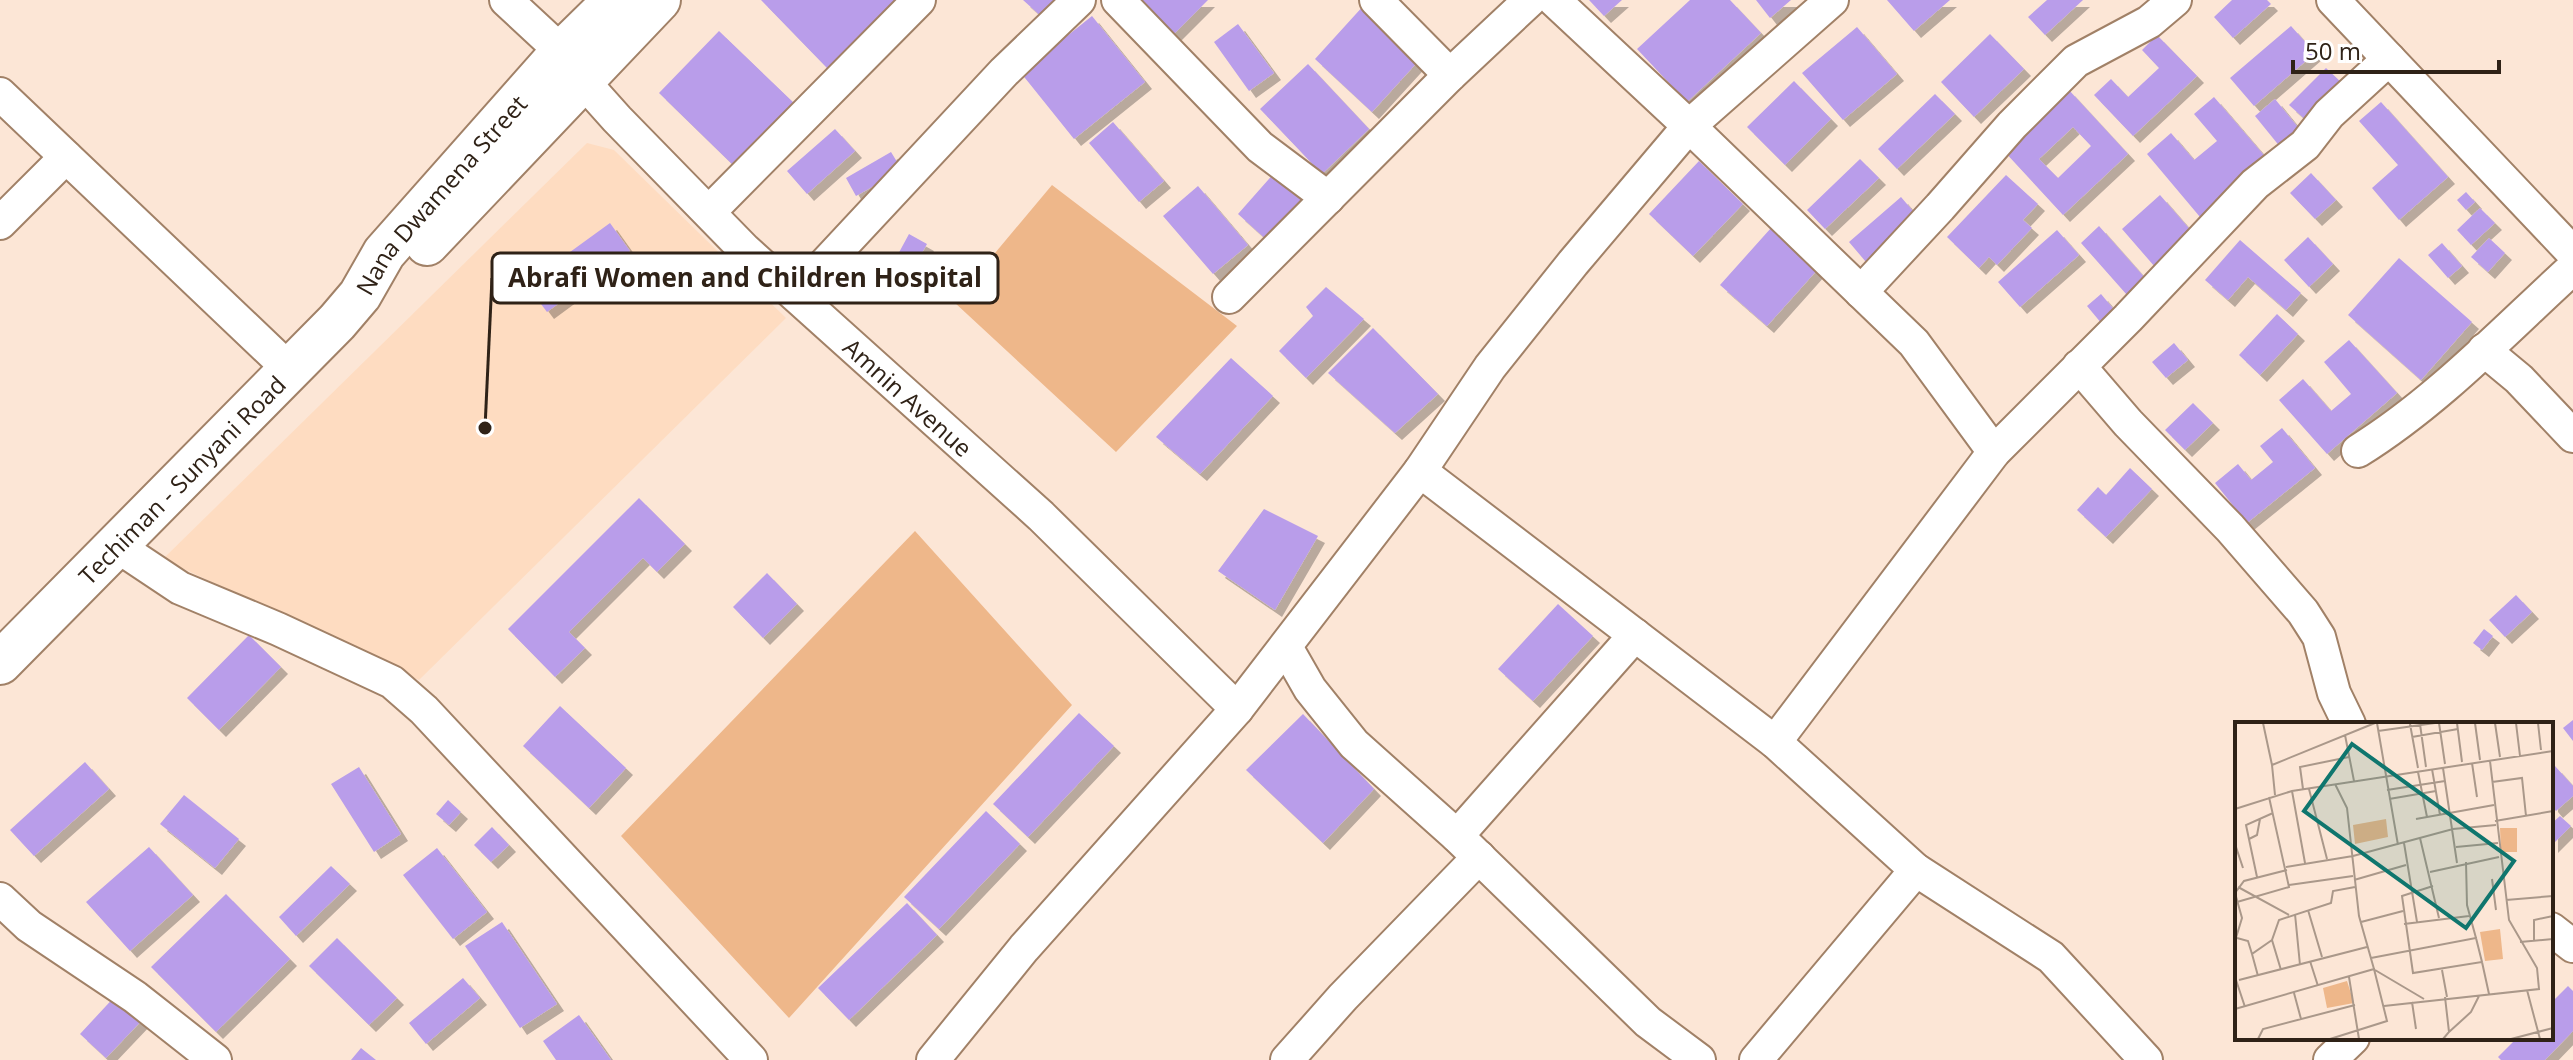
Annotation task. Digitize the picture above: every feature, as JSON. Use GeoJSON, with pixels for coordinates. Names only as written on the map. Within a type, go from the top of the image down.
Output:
{"type":"FeatureCollection","features":[{"type":"Feature","properties":{"kind":"main road","name":"Nana Dwamena Street"},"geometry":{"type":"LineString","coordinates":[[572,66],[615,0]]}},
{"type":"Feature","properties":{"kind":"main road","name":"Nana Dwamena Street"},"geometry":{"type":"LineString","coordinates":[[360,295],[384,253],[572,66],[659,0]]}},
{"type":"Feature","properties":{"kind":"main road","name":"Techiman - Sunyani Road"},"geometry":{"type":"LineString","coordinates":[[0,663],[360,295]]}},
{"type":"Feature","properties":{"kind":"street","name":"Amnin Avenue"},"geometry":{"type":"LineString","coordinates":[[506,0],[709,212],[796,295],[1041,516],[1237,709]]}},
{"type":"Feature","properties":{"kind":"street"},"geometry":{"type":"LineString","coordinates":[[709,212],[919,0]]}},
{"type":"Feature","properties":{"kind":"street"},"geometry":{"type":"LineString","coordinates":[[796,295],[1004,72],[1079,0]]}},
{"type":"Feature","properties":{"kind":"street"},"geometry":{"type":"LineString","coordinates":[[1118,0],[1260,147],[1328,198]]}},
{"type":"Feature","properties":{"kind":"street"},"geometry":{"type":"LineString","coordinates":[[1376,0],[1450,75]]}},
{"type":"Feature","properties":{"kind":"street"},"geometry":{"type":"LineString","coordinates":[[1229,297],[1450,75],[1530,0]]}},
{"type":"Feature","properties":{"kind":"street"},"geometry":{"type":"LineString","coordinates":[[1554,0],[1914,343],[1994,452]]}},
{"type":"Feature","properties":{"kind":"street"},"geometry":{"type":"LineString","coordinates":[[933,1060],[1024,948],[1237,709],[1420,471],[1490,367],[1689,126],[1832,0]]}},
{"type":"Feature","properties":{"kind":"street"},"geometry":{"type":"LineString","coordinates":[[1861,292],[2012,125],[2076,61],[2149,22],[2175,0]]}},
{"type":"Feature","properties":{"kind":"street"},"geometry":{"type":"LineString","coordinates":[[2333,0],[2573,253]]}},
{"type":"Feature","properties":{"kind":"street"},"geometry":{"type":"LineString","coordinates":[[1775,742],[1994,452],[2255,184],[2305,145],[2329,114],[2389,59]]}},
{"type":"Feature","properties":{"kind":"street"},"geometry":{"type":"LineString","coordinates":[[0,94],[289,369]]}},
{"type":"Feature","properties":{"kind":"street"},"geometry":{"type":"LineString","coordinates":[[0,223],[66,157]]}},
{"type":"Feature","properties":{"kind":"street"},"geometry":{"type":"LineString","coordinates":[[2358,451],[2392,430],[2573,268]]}},
{"type":"Feature","properties":{"kind":"street"},"geometry":{"type":"LineString","coordinates":[[2484,350],[2519,379],[2573,436]]}},
{"type":"Feature","properties":{"kind":"street"},"geometry":{"type":"LineString","coordinates":[[2079,366],[2128,423],[2230,528],[2303,612],[2319,637],[2334,693],[2348,722]]}},
{"type":"Feature","properties":{"kind":"street"},"geometry":{"type":"LineString","coordinates":[[1420,471],[1775,742],[1916,870],[2051,957],[2146,1060]]}},
{"type":"Feature","properties":{"kind":"street"},"geometry":{"type":"LineString","coordinates":[[117,546],[180,588],[392,682],[424,710],[751,1060]]}},
{"type":"Feature","properties":{"kind":"street"},"geometry":{"type":"LineString","coordinates":[[1287,1060],[1468,846],[1635,635]]}},
{"type":"Feature","properties":{"kind":"street"},"geometry":{"type":"LineString","coordinates":[[1286,647],[1310,689],[1354,744],[1468,846],[1648,1022],[1699,1060]]}},
{"type":"Feature","properties":{"kind":"street"},"geometry":{"type":"LineString","coordinates":[[1756,1060],[1916,870]]}},
{"type":"Feature","properties":{"kind":"street"},"geometry":{"type":"LineString","coordinates":[[0,899],[29,926],[135,997],[215,1060]]}},
{"type":"Feature","properties":{"kind":"street"},"geometry":{"type":"LineString","coordinates":[[2553,931],[2573,946]]}},
{"type":"Feature","properties":{"kind":"street"},"geometry":{"type":"LineString","coordinates":[[2330,1060],[2351,1040]]}},
{"type":"Feature","properties":{"kind":"shaded area"},"geometry":{"type":"Polygon","coordinates":[[[587,143],[614,150],[786,318],[419,680],[163,559],[587,143]]]}},
{"type":"Feature","properties":{"kind":"shaded area"},"geometry":{"type":"Polygon","coordinates":[[[1052,185],[1237,326],[1116,452],[954,302],[1052,185]]]}},
{"type":"Feature","properties":{"kind":"shaded area"},"geometry":{"type":"Polygon","coordinates":[[[915,531],[1072,705],[789,1018],[621,836],[915,531]]]}},
{"type":"Feature","properties":{"kind":"building"},"geometry":{"type":"Polygon","coordinates":[[[761,0],[899,0],[828,69],[761,0]]]}},
{"type":"Feature","properties":{"kind":"building"},"geometry":{"type":"Polygon","coordinates":[[[1023,0],[1060,0],[1043,18],[1023,0]]]}},
{"type":"Feature","properties":{"kind":"building"},"geometry":{"type":"Polygon","coordinates":[[[1134,0],[1208,0],[1171,37],[1134,0]]]}},
{"type":"Feature","properties":{"kind":"building"},"geometry":{"type":"Polygon","coordinates":[[[1589,0],[1622,0],[1604,16],[1589,0]]]}},
{"type":"Feature","properties":{"kind":"building"},"geometry":{"type":"Polygon","coordinates":[[[1690,0],[1730,0],[1761,33],[1687,102],[1637,49],[1690,0]]]}},
{"type":"Feature","properties":{"kind":"building"},"geometry":{"type":"Polygon","coordinates":[[[1756,0],[1791,0],[1770,18],[1756,0]]]}},
{"type":"Feature","properties":{"kind":"building"},"geometry":{"type":"Polygon","coordinates":[[[1887,0],[1950,0],[1914,31],[1887,0]]]}},
{"type":"Feature","properties":{"kind":"building"},"geometry":{"type":"Polygon","coordinates":[[[2047,0],[2083,0],[2045,35],[2028,17],[2047,0]]]}},
{"type":"Feature","properties":{"kind":"building"},"geometry":{"type":"Polygon","coordinates":[[[2232,0],[2267,0],[2271,4],[2233,38],[2214,17],[2232,0]]]}},
{"type":"Feature","properties":{"kind":"building"},"geometry":{"type":"Polygon","coordinates":[[[1365,4],[1423,56],[1372,112],[1315,59],[1365,4]]]}},
{"type":"Feature","properties":{"kind":"building"},"geometry":{"type":"Polygon","coordinates":[[[1092,16],[1145,82],[1074,139],[1021,73],[1092,16]]]}},
{"type":"Feature","properties":{"kind":"building"},"geometry":{"type":"Polygon","coordinates":[[[1238,24],[1274,73],[1249,91],[1214,42],[1238,24]]]}},
{"type":"Feature","properties":{"kind":"building"},"geometry":{"type":"Polygon","coordinates":[[[2291,26],[2315,53],[2254,106],[2230,78],[2291,26]]]}},
{"type":"Feature","properties":{"kind":"building"},"geometry":{"type":"Polygon","coordinates":[[[1857,27],[1897,74],[1843,120],[1802,73],[1857,27]]]}},
{"type":"Feature","properties":{"kind":"building"},"geometry":{"type":"Polygon","coordinates":[[[719,31],[796,105],[735,167],[659,93],[719,31]]]}},
{"type":"Feature","properties":{"kind":"building"},"geometry":{"type":"Polygon","coordinates":[[[1990,34],[2024,69],[1974,117],[1941,82],[1990,34]]]}},
{"type":"Feature","properties":{"kind":"building"},"geometry":{"type":"Polygon","coordinates":[[[2157,35],[2197,76],[2133,136],[2094,95],[2111,79],[2128,97],[2159,68],[2142,50],[2157,35]]]}},
{"type":"Feature","properties":{"kind":"building"},"geometry":{"type":"Polygon","coordinates":[[[1308,64],[1369,129],[1322,174],[1260,109],[1308,64]]]}},
{"type":"Feature","properties":{"kind":"building"},"geometry":{"type":"Polygon","coordinates":[[[2326,68],[2343,84],[2307,121],[2289,105],[2326,68]]]}},
{"type":"Feature","properties":{"kind":"building"},"geometry":{"type":"Polygon","coordinates":[[[1794,81],[1831,119],[1785,165],[1747,127],[1794,81]]]}},
{"type":"Feature","properties":{"kind":"building"},"geometry":{"type":"Polygon","coordinates":[[[2068,89],[2128,154],[2063,215],[2003,150],[2068,89]],[[2073,127],[2039,159],[2058,178],[2091,146],[2073,127]]]}},
{"type":"Feature","properties":{"kind":"building"},"geometry":{"type":"Polygon","coordinates":[[[1935,94],[1955,114],[1897,169],[1878,149],[1935,94]]]}},
{"type":"Feature","properties":{"kind":"building"},"geometry":{"type":"Polygon","coordinates":[[[2214,97],[2268,160],[2200,217],[2147,154],[2171,133],[2194,160],[2217,141],[2194,114],[2214,97]]]}},
{"type":"Feature","properties":{"kind":"building"},"geometry":{"type":"Polygon","coordinates":[[[2275,99],[2301,131],[2281,148],[2255,116],[2275,99]]]}},
{"type":"Feature","properties":{"kind":"building"},"geometry":{"type":"Polygon","coordinates":[[[2381,102],[2448,177],[2399,220],[2372,188],[2398,165],[2359,121],[2381,102]]]}},
{"type":"Feature","properties":{"kind":"building"},"geometry":{"type":"Polygon","coordinates":[[[1113,122],[1164,181],[1139,202],[1089,143],[1113,122]]]}},
{"type":"Feature","properties":{"kind":"building"},"geometry":{"type":"Polygon","coordinates":[[[835,129],[855,151],[807,194],[787,171],[835,129]]]}},
{"type":"Feature","properties":{"kind":"building"},"geometry":{"type":"Polygon","coordinates":[[[891,152],[902,170],[856,196],[846,178],[891,152]]]}},
{"type":"Feature","properties":{"kind":"building"},"geometry":{"type":"Polygon","coordinates":[[[1860,159],[1879,178],[1825,229],[1807,210],[1860,159]]]}},
{"type":"Feature","properties":{"kind":"building"},"geometry":{"type":"Polygon","coordinates":[[[1699,161],[1743,204],[1693,256],[1649,214],[1699,161]]]}},
{"type":"Feature","properties":{"kind":"building"},"geometry":{"type":"Polygon","coordinates":[[[1276,171],[1306,198],[1268,241],[1238,214],[1276,171]]]}},
{"type":"Feature","properties":{"kind":"building"},"geometry":{"type":"Polygon","coordinates":[[[2311,173],[2336,200],[2315,219],[2290,193],[2311,173]]]}},
{"type":"Feature","properties":{"kind":"building"},"geometry":{"type":"Polygon","coordinates":[[[2006,175],[2038,204],[2023,220],[2032,228],[1997,265],[1989,257],[1979,268],[1947,237],[2006,175]]]}},
{"type":"Feature","properties":{"kind":"building"},"geometry":{"type":"Polygon","coordinates":[[[1198,186],[1248,245],[1213,274],[1163,216],[1198,186]]]}},
{"type":"Feature","properties":{"kind":"building"},"geometry":{"type":"Polygon","coordinates":[[[2466,192],[2475,202],[2466,210],[2457,200],[2466,192]]]}},
{"type":"Feature","properties":{"kind":"building"},"geometry":{"type":"Polygon","coordinates":[[[2160,195],[2193,233],[2155,267],[2122,229],[2160,195]]]}},
{"type":"Feature","properties":{"kind":"building"},"geometry":{"type":"Polygon","coordinates":[[[1901,197],[1918,217],[1866,262],[1849,242],[1901,197]]]}},
{"type":"Feature","properties":{"kind":"building"},"geometry":{"type":"Polygon","coordinates":[[[2480,208],[2495,223],[2471,245],[2457,230],[2480,208]]]}},
{"type":"Feature","properties":{"kind":"building"},"geometry":{"type":"Polygon","coordinates":[[[610,223],[630,251],[547,312],[526,284],[610,223]]]}},
{"type":"Feature","properties":{"kind":"building"},"geometry":{"type":"Polygon","coordinates":[[[2099,226],[2145,278],[2127,295],[2081,243],[2099,226]]]}},
{"type":"Feature","properties":{"kind":"building"},"geometry":{"type":"Polygon","coordinates":[[[1771,228],[1818,269],[1767,326],[1720,285],[1771,228]]]}},
{"type":"Feature","properties":{"kind":"building"},"geometry":{"type":"Polygon","coordinates":[[[2057,230],[2079,255],[2020,307],[1998,282],[2057,230]]]}},
{"type":"Feature","properties":{"kind":"building"},"geometry":{"type":"Polygon","coordinates":[[[909,234],[927,244],[914,267],[896,258],[909,234]]]}},
{"type":"Feature","properties":{"kind":"building"},"geometry":{"type":"Polygon","coordinates":[[[2308,237],[2333,264],[2309,287],[2284,260],[2308,237]]]}},
{"type":"Feature","properties":{"kind":"building"},"geometry":{"type":"Polygon","coordinates":[[[2489,238],[2505,253],[2488,272],[2471,257],[2489,238]]]}},
{"type":"Feature","properties":{"kind":"building"},"geometry":{"type":"Polygon","coordinates":[[[2240,240],[2301,293],[2286,310],[2248,277],[2228,300],[2205,280],[2240,240]]]}},
{"type":"Feature","properties":{"kind":"building"},"geometry":{"type":"Polygon","coordinates":[[[2442,243],[2462,266],[2448,278],[2428,255],[2442,243]]]}},
{"type":"Feature","properties":{"kind":"building"},"geometry":{"type":"Polygon","coordinates":[[[2399,258],[2472,322],[2421,380],[2348,315],[2399,258]]]}},
{"type":"Feature","properties":{"kind":"building"},"geometry":{"type":"Polygon","coordinates":[[[1326,287],[1364,319],[1306,378],[1279,351],[1313,316],[1306,307],[1326,287]]]}},
{"type":"Feature","properties":{"kind":"building"},"geometry":{"type":"Polygon","coordinates":[[[2101,294],[2116,312],[2102,324],[2087,306],[2101,294]]]}},
{"type":"Feature","properties":{"kind":"building"},"geometry":{"type":"Polygon","coordinates":[[[2277,314],[2298,334],[2260,375],[2239,355],[2277,314]]]}},
{"type":"Feature","properties":{"kind":"building"},"geometry":{"type":"Polygon","coordinates":[[[1373,328],[1438,394],[1395,433],[1328,373],[1373,328]]]}},
{"type":"Feature","properties":{"kind":"building"},"geometry":{"type":"Polygon","coordinates":[[[2349,340],[2397,393],[2327,454],[2279,400],[2303,379],[2331,411],[2351,394],[2324,362],[2349,340]]]}},
{"type":"Feature","properties":{"kind":"building"},"geometry":{"type":"Polygon","coordinates":[[[2174,343],[2188,360],[2166,378],[2152,362],[2174,343]]]}},
{"type":"Feature","properties":{"kind":"building"},"geometry":{"type":"Polygon","coordinates":[[[1231,358],[1273,396],[1200,474],[1156,437],[1231,358]]]}},
{"type":"Feature","properties":{"kind":"building"},"geometry":{"type":"Polygon","coordinates":[[[2193,403],[2213,423],[2185,450],[2165,430],[2193,403]]]}},
{"type":"Feature","properties":{"kind":"building"},"geometry":{"type":"Polygon","coordinates":[[[2282,428],[2315,468],[2247,523],[2215,483],[2238,464],[2251,480],[2273,462],[2260,446],[2282,428]]]}},
{"type":"Feature","properties":{"kind":"building"},"geometry":{"type":"Polygon","coordinates":[[[2130,468],[2152,489],[2106,537],[2077,510],[2098,487],[2106,495],[2130,468]]]}},
{"type":"Feature","properties":{"kind":"building"},"geometry":{"type":"Polygon","coordinates":[[[639,498],[685,544],[657,572],[643,558],[569,632],[585,648],[555,677],[508,629],[639,498]]]}},
{"type":"Feature","properties":{"kind":"building"},"geometry":{"type":"Polygon","coordinates":[[[1264,509],[1318,536],[1275,610],[1218,571],[1264,509]]]}},
{"type":"Feature","properties":{"kind":"building"},"geometry":{"type":"Polygon","coordinates":[[[767,573],[797,604],[763,638],[733,607],[767,573]]]}},
{"type":"Feature","properties":{"kind":"building"},"geometry":{"type":"Polygon","coordinates":[[[2516,595],[2532,612],[2505,637],[2489,620],[2516,595]]]}},
{"type":"Feature","properties":{"kind":"building"},"geometry":{"type":"Polygon","coordinates":[[[1558,604],[1593,636],[1533,701],[1498,669],[1558,604]]]}},
{"type":"Feature","properties":{"kind":"building"},"geometry":{"type":"Polygon","coordinates":[[[2484,629],[2493,636],[2482,650],[2473,643],[2484,629]]]}},
{"type":"Feature","properties":{"kind":"building"},"geometry":{"type":"Polygon","coordinates":[[[249,635],[281,667],[219,730],[187,698],[249,635]]]}},
{"type":"Feature","properties":{"kind":"building"},"geometry":{"type":"Polygon","coordinates":[[[560,706],[626,768],[589,808],[523,746],[560,706]]]}},
{"type":"Feature","properties":{"kind":"building"},"geometry":{"type":"Polygon","coordinates":[[[1079,713],[1114,746],[1028,837],[993,804],[1079,713]]]}},
{"type":"Feature","properties":{"kind":"building"},"geometry":{"type":"Polygon","coordinates":[[[1303,714],[1374,789],[1323,843],[1246,770],[1303,714]]]}},
{"type":"Feature","properties":{"kind":"building"},"geometry":{"type":"Polygon","coordinates":[[[2573,720],[2573,741],[2563,728],[2573,720]]]}},
{"type":"Feature","properties":{"kind":"building"},"geometry":{"type":"Polygon","coordinates":[[[85,762],[109,789],[34,856],[10,830],[85,762]]]}},
{"type":"Feature","properties":{"kind":"building"},"geometry":{"type":"Polygon","coordinates":[[[2555,766],[2573,786],[2573,796],[2556,811],[2553,807],[2555,766]]]}},
{"type":"Feature","properties":{"kind":"building"},"geometry":{"type":"Polygon","coordinates":[[[359,767],[401,834],[374,852],[331,784],[359,767]]]}},
{"type":"Feature","properties":{"kind":"building"},"geometry":{"type":"Polygon","coordinates":[[[184,795],[239,839],[215,868],[160,824],[184,795]]]}},
{"type":"Feature","properties":{"kind":"building"},"geometry":{"type":"Polygon","coordinates":[[[448,800],[461,812],[449,825],[436,814],[448,800]]]}},
{"type":"Feature","properties":{"kind":"building"},"geometry":{"type":"Polygon","coordinates":[[[986,811],[1020,844],[939,929],[904,897],[986,811]]]}},
{"type":"Feature","properties":{"kind":"building"},"geometry":{"type":"Polygon","coordinates":[[[2560,816],[2571,826],[2553,844],[2553,822],[2560,816]]]}},
{"type":"Feature","properties":{"kind":"building"},"geometry":{"type":"Polygon","coordinates":[[[492,827],[509,845],[491,862],[474,845],[492,827]]]}},
{"type":"Feature","properties":{"kind":"building"},"geometry":{"type":"Polygon","coordinates":[[[149,847],[193,895],[130,951],[86,902],[149,847]]]}},
{"type":"Feature","properties":{"kind":"building"},"geometry":{"type":"Polygon","coordinates":[[[437,848],[487,912],[453,939],[403,875],[437,848]]]}},
{"type":"Feature","properties":{"kind":"building"},"geometry":{"type":"Polygon","coordinates":[[[331,866],[350,884],[296,936],[279,917],[331,866]]]}},
{"type":"Feature","properties":{"kind":"building"},"geometry":{"type":"Polygon","coordinates":[[[226,894],[290,959],[216,1032],[151,967],[226,894]]]}},
{"type":"Feature","properties":{"kind":"building"},"geometry":{"type":"Polygon","coordinates":[[[907,903],[937,935],[849,1020],[818,988],[907,903]]]}},
{"type":"Feature","properties":{"kind":"building"},"geometry":{"type":"Polygon","coordinates":[[[502,922],[557,1004],[520,1028],[465,946],[502,922]]]}},
{"type":"Feature","properties":{"kind":"building"},"geometry":{"type":"Polygon","coordinates":[[[337,938],[397,998],[369,1025],[309,966],[337,938]]]}},
{"type":"Feature","properties":{"kind":"building"},"geometry":{"type":"Polygon","coordinates":[[[463,978],[480,998],[426,1044],[409,1023],[463,978]]]}},
{"type":"Feature","properties":{"kind":"building"},"geometry":{"type":"Polygon","coordinates":[[[2568,986],[2573,991],[2573,1031],[2545,1060],[2501,1060],[2498,1057],[2515,1040],[2553,1040],[2553,1001],[2568,986]]]}},
{"type":"Feature","properties":{"kind":"building"},"geometry":{"type":"Polygon","coordinates":[[[119,992],[145,1017],[106,1058],[80,1034],[119,992]]]}},
{"type":"Feature","properties":{"kind":"building"},"geometry":{"type":"Polygon","coordinates":[[[579,1015],[611,1060],[556,1060],[543,1041],[579,1015]]]}},
{"type":"Feature","properties":{"kind":"building"},"geometry":{"type":"Polygon","coordinates":[[[361,1048],[376,1060],[351,1060],[361,1048]]]}},
{"type":"Feature","properties":{"kind":"place","name":"Abrafi Women and Children Hospital"},"geometry":{"type":"Point","coordinates":[485,428]}}]}
